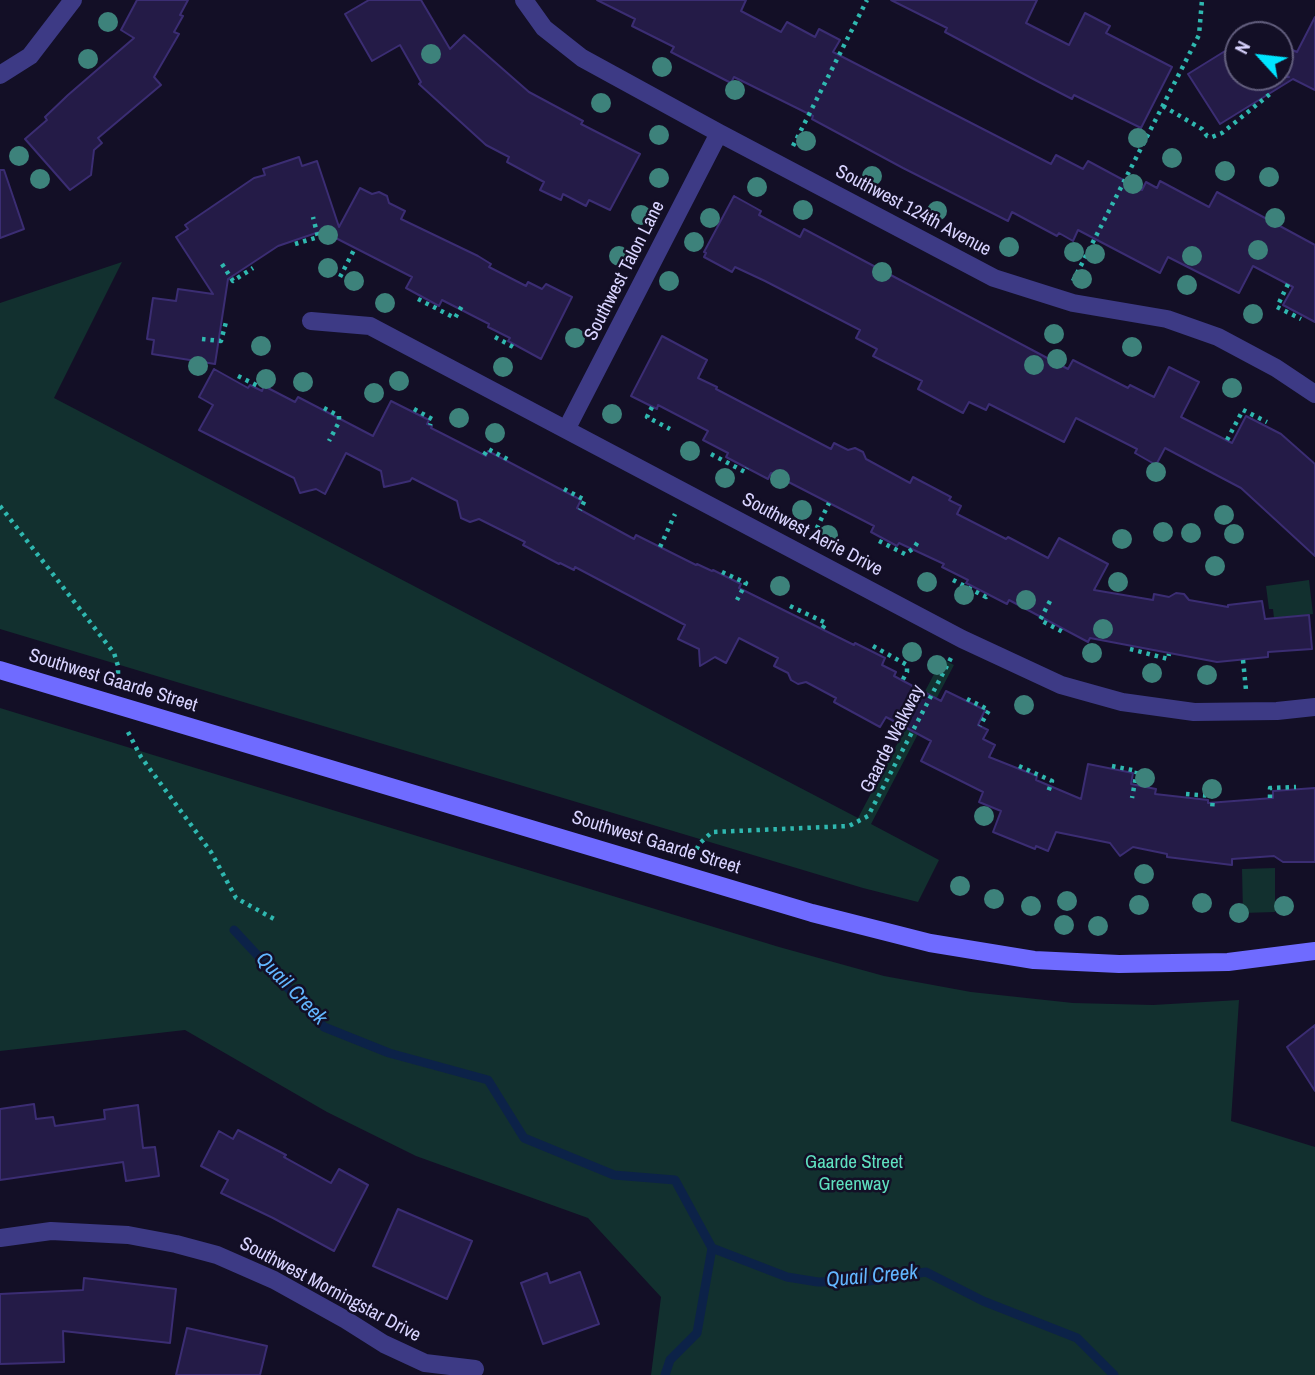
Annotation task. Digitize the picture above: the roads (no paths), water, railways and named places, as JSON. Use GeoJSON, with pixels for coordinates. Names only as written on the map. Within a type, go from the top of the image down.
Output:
{"type":"FeatureCollection","features":[{"type":"Feature","properties":{"kind":"main road","name":"Southwest Gaarde Street"},"geometry":{"type":"LineString","coordinates":[[0,670],[813,913],[930,943],[1034,960],[1169,964],[1228,962],[1315,951]]}},
{"type":"Feature","properties":{"kind":"street"},"geometry":{"type":"LineString","coordinates":[[0,75],[30,56],[73,0]]}},
{"type":"Feature","properties":{"kind":"street","name":"Southwest 124th Avenue"},"geometry":{"type":"LineString","coordinates":[[524,0],[544,28],[582,58],[994,278],[1063,300],[1167,319],[1218,337],[1276,368],[1315,394]]}},
{"type":"Feature","properties":{"kind":"street","name":"Southwest Talon Lane"},"geometry":{"type":"LineString","coordinates":[[567,428],[719,133]]}},
{"type":"Feature","properties":{"kind":"street","name":"Southwest Aerie Drive"},"geometry":{"type":"LineString","coordinates":[[311,321],[370,326],[961,639],[1061,685],[1122,702],[1194,712],[1277,711],[1315,706]]}},
{"type":"Feature","properties":{"kind":"street","name":"Southwest Morningstar Drive"},"geometry":{"type":"LineString","coordinates":[[0,1238],[51,1231],[128,1235],[197,1249],[218,1255],[274,1280],[384,1344],[425,1363],[475,1370]]}},
{"type":"Feature","properties":{"kind":"waterway","name":"Quail Creek"},"geometry":{"type":"LineString","coordinates":[[234,930],[324,1027],[389,1053],[488,1080],[524,1138],[614,1175],[675,1180],[712,1248],[787,1277],[818,1282],[869,1281],[926,1272],[983,1301],[1077,1338],[1114,1375]]}},
{"type":"Feature","properties":{"kind":"waterway"},"geometry":{"type":"LineString","coordinates":[[665,1375],[670,1360],[697,1333],[712,1248]]}},
{"type":"Feature","properties":{"kind":"park label","name":"Gaarde Street Greenway"},"geometry":{"type":"Point","coordinates":[854,1174]}}]}
